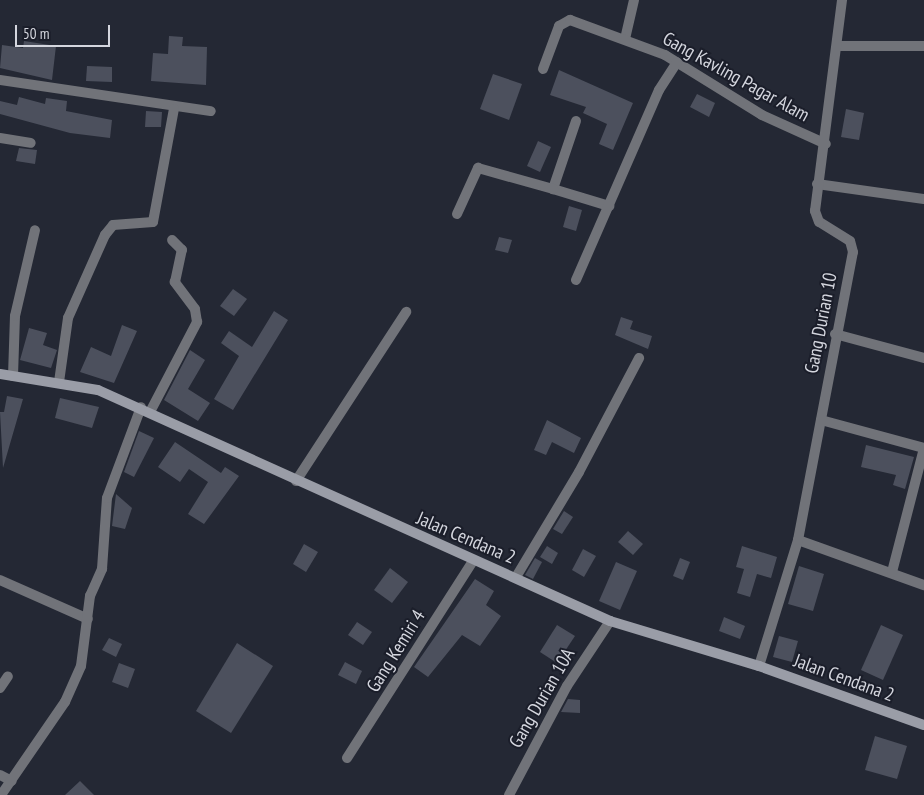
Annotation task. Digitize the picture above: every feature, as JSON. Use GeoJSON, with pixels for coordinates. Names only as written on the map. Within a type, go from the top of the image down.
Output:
{"type":"FeatureCollection","features":[{"type":"Feature","properties":{"kind":"street"},"geometry":{"type":"LineString","coordinates":[[625,39],[634,0]]}},
{"type":"Feature","properties":{"kind":"street","name":"Gang Durian 10"},"geometry":{"type":"LineString","coordinates":[[760,666],[798,540],[835,334],[853,252],[842,234],[819,222],[815,211],[817,184],[826,144],[839,46],[842,0]]}},
{"type":"Feature","properties":{"kind":"street","name":"Gang Kavling Pagar Alam"},"geometry":{"type":"LineString","coordinates":[[543,69],[564,22],[625,39],[677,62],[762,115],[826,144]]}},
{"type":"Feature","properties":{"kind":"street"},"geometry":{"type":"LineString","coordinates":[[839,46],[924,46]]}},
{"type":"Feature","properties":{"kind":"street"},"geometry":{"type":"LineString","coordinates":[[576,280],[659,90],[677,62]]}},
{"type":"Feature","properties":{"kind":"street"},"geometry":{"type":"LineString","coordinates":[[0,80],[174,109],[211,111]]}},
{"type":"Feature","properties":{"kind":"street"},"geometry":{"type":"LineString","coordinates":[[59,382],[68,318],[105,235],[113,225],[153,222],[174,109]]}},
{"type":"Feature","properties":{"kind":"street"},"geometry":{"type":"LineString","coordinates":[[553,189],[576,121]]}},
{"type":"Feature","properties":{"kind":"street"},"geometry":{"type":"LineString","coordinates":[[0,138],[31,143]]}},
{"type":"Feature","properties":{"kind":"street"},"geometry":{"type":"LineString","coordinates":[[457,214],[478,168],[608,206]]}},
{"type":"Feature","properties":{"kind":"street"},"geometry":{"type":"LineString","coordinates":[[817,184],[924,200]]}},
{"type":"Feature","properties":{"kind":"street"},"geometry":{"type":"LineString","coordinates":[[13,376],[15,316],[35,230]]}},
{"type":"Feature","properties":{"kind":"street"},"geometry":{"type":"LineString","coordinates":[[1,795],[65,702],[82,666],[90,596],[102,569],[107,498],[145,409],[197,322],[195,309],[175,282],[182,250],[172,240]]}},
{"type":"Feature","properties":{"kind":"street"},"geometry":{"type":"LineString","coordinates":[[296,481],[406,312]]}},
{"type":"Feature","properties":{"kind":"street"},"geometry":{"type":"LineString","coordinates":[[835,334],[924,358]]}},
{"type":"Feature","properties":{"kind":"street"},"geometry":{"type":"LineString","coordinates":[[516,577],[579,472],[640,358]]}},
{"type":"Feature","properties":{"kind":"street","name":"Jalan Cendana 2"},"geometry":{"type":"LineString","coordinates":[[0,374],[59,382],[98,390],[145,409],[296,481],[473,561],[516,577],[610,621],[760,666],[924,725]]}},
{"type":"Feature","properties":{"kind":"street"},"geometry":{"type":"LineString","coordinates":[[821,420],[924,448],[892,572]]}},
{"type":"Feature","properties":{"kind":"street"},"geometry":{"type":"LineString","coordinates":[[798,540],[924,585]]}},
{"type":"Feature","properties":{"kind":"street","name":"Gang Kemiri 4"},"geometry":{"type":"LineString","coordinates":[[347,758],[473,561]]}},
{"type":"Feature","properties":{"kind":"street"},"geometry":{"type":"LineString","coordinates":[[0,580],[88,619]]}},
{"type":"Feature","properties":{"kind":"street","name":"Gang Durian 10A"},"geometry":{"type":"LineString","coordinates":[[508,795],[566,686],[610,621]]}},
{"type":"Feature","properties":{"kind":"street"},"geometry":{"type":"LineString","coordinates":[[0,688],[8,676]]}},
{"type":"Feature","properties":{"kind":"street"},"geometry":{"type":"LineString","coordinates":[[0,775],[12,781]]}},
{"type":"Feature","properties":{"kind":"building"},"geometry":{"type":"Polygon","coordinates":[[[169,36],[183,37],[182,46],[207,47],[206,85],[151,81],[153,53],[168,54],[169,36]]]}},
{"type":"Feature","properties":{"kind":"building"},"geometry":{"type":"Polygon","coordinates":[[[24,41],[56,46],[52,80],[0,68],[2,45],[23,48],[24,41]]]}},
{"type":"Feature","properties":{"kind":"building"},"geometry":{"type":"Polygon","coordinates":[[[87,66],[112,67],[112,82],[86,81],[87,66]]]}},
{"type":"Feature","properties":{"kind":"building"},"geometry":{"type":"Polygon","coordinates":[[[559,70],[633,103],[613,150],[599,144],[607,124],[583,113],[586,107],[550,95],[559,70]]]}},
{"type":"Feature","properties":{"kind":"building"},"geometry":{"type":"Polygon","coordinates":[[[493,74],[522,84],[509,120],[480,109],[493,74]]]}},
{"type":"Feature","properties":{"kind":"building"},"geometry":{"type":"Polygon","coordinates":[[[697,94],[715,103],[709,117],[690,107],[697,94]]]}},
{"type":"Feature","properties":{"kind":"building"},"geometry":{"type":"Polygon","coordinates":[[[19,97],[45,104],[46,98],[67,101],[66,111],[112,120],[110,138],[70,133],[0,114],[0,101],[17,105],[19,97]]]}},
{"type":"Feature","properties":{"kind":"building"},"geometry":{"type":"Polygon","coordinates":[[[846,109],[864,113],[859,140],[841,137],[846,109]]]}},
{"type":"Feature","properties":{"kind":"building"},"geometry":{"type":"Polygon","coordinates":[[[146,111],[162,112],[161,127],[145,127],[146,111]]]}},
{"type":"Feature","properties":{"kind":"building"},"geometry":{"type":"Polygon","coordinates":[[[538,141],[551,147],[540,172],[527,166],[538,141]]]}},
{"type":"Feature","properties":{"kind":"building"},"geometry":{"type":"Polygon","coordinates":[[[19,148],[37,150],[35,164],[16,161],[19,148]]]}},
{"type":"Feature","properties":{"kind":"building"},"geometry":{"type":"Polygon","coordinates":[[[569,206],[582,210],[576,231],[563,227],[569,206]]]}},
{"type":"Feature","properties":{"kind":"building"},"geometry":{"type":"Polygon","coordinates":[[[499,237],[512,240],[508,253],[495,250],[499,237]]]}},
{"type":"Feature","properties":{"kind":"building"},"geometry":{"type":"Polygon","coordinates":[[[233,289],[247,299],[234,316],[220,306],[233,289]]]}},
{"type":"Feature","properties":{"kind":"building"},"geometry":{"type":"Polygon","coordinates":[[[274,311],[288,320],[233,410],[214,399],[239,356],[221,343],[229,331],[252,347],[274,311]]]}},
{"type":"Feature","properties":{"kind":"building"},"geometry":{"type":"Polygon","coordinates":[[[621,317],[633,321],[630,329],[652,336],[648,349],[615,335],[621,317]]]}},
{"type":"Feature","properties":{"kind":"building"},"geometry":{"type":"Polygon","coordinates":[[[122,325],[137,331],[114,383],[80,372],[91,347],[111,356],[122,325]]]}},
{"type":"Feature","properties":{"kind":"building"},"geometry":{"type":"Polygon","coordinates":[[[29,328],[47,333],[43,345],[57,350],[51,368],[20,360],[29,328]]]}},
{"type":"Feature","properties":{"kind":"building"},"geometry":{"type":"Polygon","coordinates":[[[190,350],[205,360],[188,389],[210,403],[198,421],[164,400],[190,350]]]}},
{"type":"Feature","properties":{"kind":"building"},"geometry":{"type":"Polygon","coordinates":[[[7,396],[23,399],[3,468],[0,412],[4,412],[7,396]]]}},
{"type":"Feature","properties":{"kind":"building"},"geometry":{"type":"Polygon","coordinates":[[[60,398],[99,407],[92,428],[55,418],[60,398]]]}},
{"type":"Feature","properties":{"kind":"building"},"geometry":{"type":"Polygon","coordinates":[[[547,420],[581,438],[574,453],[552,442],[546,455],[534,450],[547,420]]]}},
{"type":"Feature","properties":{"kind":"building"},"geometry":{"type":"Polygon","coordinates":[[[139,431],[154,438],[134,477],[124,472],[139,431]]]}},
{"type":"Feature","properties":{"kind":"building"},"geometry":{"type":"Polygon","coordinates":[[[175,442],[221,473],[225,467],[239,476],[204,524],[188,514],[208,482],[189,469],[180,482],[158,467],[175,442]]]}},
{"type":"Feature","properties":{"kind":"building"},"geometry":{"type":"Polygon","coordinates":[[[866,445],[914,457],[905,489],[893,485],[896,475],[861,467],[866,445]]]}},
{"type":"Feature","properties":{"kind":"building"},"geometry":{"type":"Polygon","coordinates":[[[116,494],[132,508],[125,529],[112,526],[116,494]]]}},
{"type":"Feature","properties":{"kind":"building"},"geometry":{"type":"Polygon","coordinates":[[[564,511],[573,517],[562,534],[553,529],[564,511]]]}},
{"type":"Feature","properties":{"kind":"building"},"geometry":{"type":"Polygon","coordinates":[[[628,531],[643,544],[633,555],[618,542],[628,531]]]}},
{"type":"Feature","properties":{"kind":"building"},"geometry":{"type":"Polygon","coordinates":[[[304,544],[318,552],[306,572],[293,564],[304,544]]]}},
{"type":"Feature","properties":{"kind":"building"},"geometry":{"type":"Polygon","coordinates":[[[547,546],[558,553],[552,564],[540,557],[547,546]]]}},
{"type":"Feature","properties":{"kind":"building"},"geometry":{"type":"Polygon","coordinates":[[[742,546],[777,557],[771,578],[757,574],[750,597],[737,593],[744,569],[736,567],[742,546]]]}},
{"type":"Feature","properties":{"kind":"building"},"geometry":{"type":"Polygon","coordinates":[[[583,549],[596,556],[584,577],[572,570],[583,549]]]}},
{"type":"Feature","properties":{"kind":"building"},"geometry":{"type":"Polygon","coordinates":[[[535,558],[542,562],[533,579],[525,575],[535,558]]]}},
{"type":"Feature","properties":{"kind":"building"},"geometry":{"type":"Polygon","coordinates":[[[680,558],[690,562],[683,580],[673,576],[680,558]]]}},
{"type":"Feature","properties":{"kind":"building"},"geometry":{"type":"Polygon","coordinates":[[[616,562],[637,571],[620,610],[599,601],[616,562]]]}},
{"type":"Feature","properties":{"kind":"building"},"geometry":{"type":"Polygon","coordinates":[[[799,566],[824,574],[813,611],[788,604],[799,566]]]}},
{"type":"Feature","properties":{"kind":"building"},"geometry":{"type":"Polygon","coordinates":[[[390,568],[408,582],[392,603],[374,590],[390,568]]]}},
{"type":"Feature","properties":{"kind":"building"},"geometry":{"type":"Polygon","coordinates":[[[475,579],[494,591],[486,605],[501,616],[480,646],[462,635],[428,677],[414,667],[475,579]]]}},
{"type":"Feature","properties":{"kind":"building"},"geometry":{"type":"Polygon","coordinates":[[[724,617],[745,626],[740,639],[719,631],[724,617]]]}},
{"type":"Feature","properties":{"kind":"building"},"geometry":{"type":"Polygon","coordinates":[[[357,622],[372,632],[363,645],[348,635],[357,622]]]}},
{"type":"Feature","properties":{"kind":"building"},"geometry":{"type":"Polygon","coordinates":[[[557,625],[575,636],[557,663],[540,652],[557,625]]]}},
{"type":"Feature","properties":{"kind":"building"},"geometry":{"type":"Polygon","coordinates":[[[881,625],[903,635],[883,680],[861,670],[881,625]]]}},
{"type":"Feature","properties":{"kind":"building"},"geometry":{"type":"Polygon","coordinates":[[[779,636],[798,641],[792,662],[773,657],[779,636]]]}},
{"type":"Feature","properties":{"kind":"building"},"geometry":{"type":"Polygon","coordinates":[[[109,638],[122,644],[116,657],[102,650],[109,638]]]}},
{"type":"Feature","properties":{"kind":"building"},"geometry":{"type":"Polygon","coordinates":[[[237,643],[273,666],[231,733],[196,711],[237,643]]]}},
{"type":"Feature","properties":{"kind":"building"},"geometry":{"type":"Polygon","coordinates":[[[345,662],[362,671],[356,684],[338,675],[345,662]]]}},
{"type":"Feature","properties":{"kind":"building"},"geometry":{"type":"Polygon","coordinates":[[[119,663],[135,669],[128,688],[112,682],[119,663]]]}},
{"type":"Feature","properties":{"kind":"building"},"geometry":{"type":"Polygon","coordinates":[[[568,699],[580,700],[580,713],[561,712],[568,699]]]}},
{"type":"Feature","properties":{"kind":"building"},"geometry":{"type":"Polygon","coordinates":[[[875,736],[907,746],[897,779],[865,770],[875,736]]]}},
{"type":"Feature","properties":{"kind":"building"},"geometry":{"type":"Polygon","coordinates":[[[80,781],[94,795],[65,795],[80,781]]]}}]}
